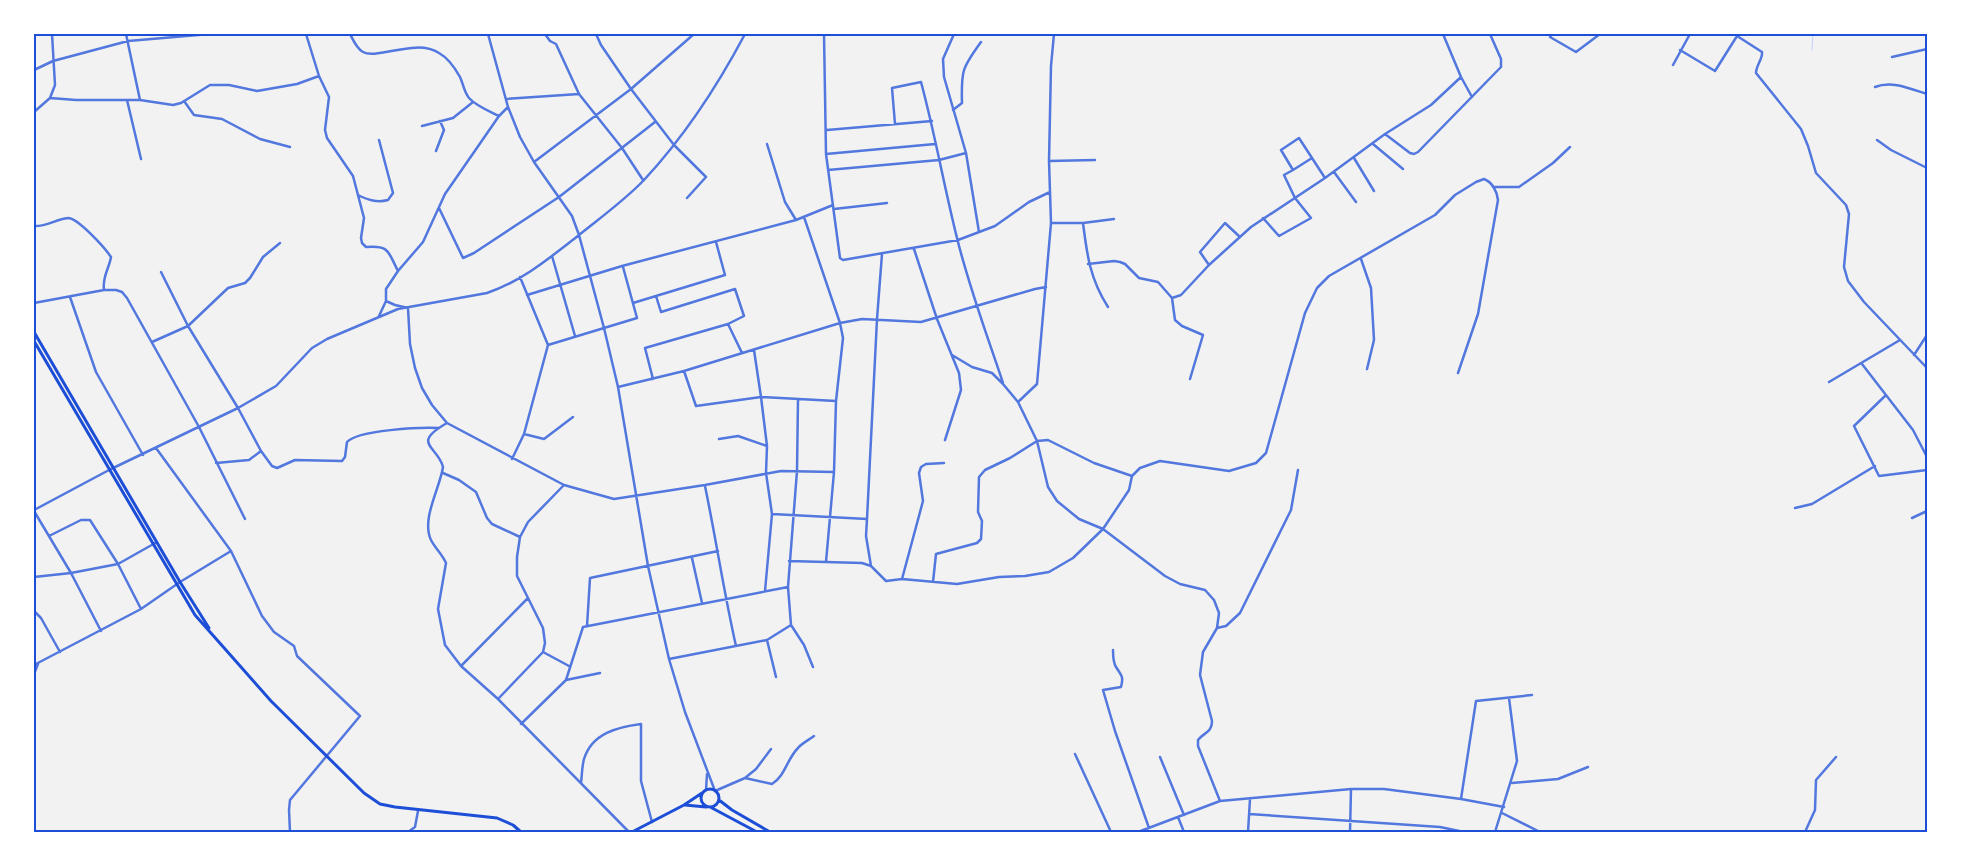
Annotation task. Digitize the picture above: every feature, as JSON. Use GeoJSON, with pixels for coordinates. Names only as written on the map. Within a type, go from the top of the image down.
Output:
{"type":"FeatureCollection","features":[{"type":"Feature","properties":{"kind":"main road"},"geometry":{"type":"LineString","coordinates":[[34,332],[114,468],[195,615],[271,701],[373,800],[388,805],[418,810],[496,818],[514,825],[521,832]]}},
{"type":"Feature","properties":{"kind":"main road"},"geometry":{"type":"LineString","coordinates":[[34,340],[109,470],[155,543]]}},
{"type":"Feature","properties":{"kind":"main road"},"geometry":{"type":"LineString","coordinates":[[630,832],[684,805],[706,790],[716,791],[719,800],[732,810],[770,832]]}},
{"type":"Feature","properties":{"kind":"main road"},"geometry":{"type":"LineString","coordinates":[[702,793],[701,802],[757,832]]}},
{"type":"Feature","properties":{"kind":"main road"},"geometry":{"type":"LineString","coordinates":[[684,805],[710,807],[715,806],[719,800]]}},
{"type":"Feature","properties":{"kind":"street"},"geometry":{"type":"LineString","coordinates":[[34,112],[50,98],[55,85],[52,34]]}},
{"type":"Feature","properties":{"kind":"street"},"geometry":{"type":"LineString","coordinates":[[126,34],[140,100]]}},
{"type":"Feature","properties":{"kind":"street"},"geometry":{"type":"LineString","coordinates":[[34,70],[53,61],[128,41],[210,34]]}},
{"type":"Feature","properties":{"kind":"street"},"geometry":{"type":"LineString","coordinates":[[306,34],[319,76],[329,97],[325,130],[327,138],[353,176],[358,194],[364,218],[360,238],[366,247],[383,247],[387,250],[398,271]]}},
{"type":"Feature","properties":{"kind":"street"},"geometry":{"type":"LineString","coordinates":[[350,34],[362,52],[370,54],[414,48],[426,48],[439,53],[450,62],[460,76],[468,96],[473,102],[499,116]]}},
{"type":"Feature","properties":{"kind":"street"},"geometry":{"type":"LineString","coordinates":[[488,34],[508,107],[520,137],[534,162],[572,216],[578,235],[604,328],[618,388],[648,566],[668,659],[685,712],[716,791],[744,778],[756,769],[771,749]]}},
{"type":"Feature","properties":{"kind":"street"},"geometry":{"type":"LineString","coordinates":[[545,34],[550,41],[556,44],[579,94],[622,148],[644,180]]}},
{"type":"Feature","properties":{"kind":"street"},"geometry":{"type":"LineString","coordinates":[[596,34],[601,45],[655,122],[674,146],[706,177],[687,198]]}},
{"type":"Feature","properties":{"kind":"street"},"geometry":{"type":"LineString","coordinates":[[534,162],[631,88],[694,34]]}},
{"type":"Feature","properties":{"kind":"street"},"geometry":{"type":"LineString","coordinates":[[101,631],[71,573],[34,510],[109,470],[238,408],[276,386],[312,348],[327,339],[379,316],[408,308],[487,293],[520,278],[552,256],[644,180],[674,146],[729,64],[746,34]]}},
{"type":"Feature","properties":{"kind":"street"},"geometry":{"type":"LineString","coordinates":[[824,34],[826,154],[840,258],[843,260],[958,240],[995,226],[1029,202],[1050,192]]}},
{"type":"Feature","properties":{"kind":"street"},"geometry":{"type":"LineString","coordinates":[[954,34],[943,59],[944,77],[966,153],[979,232]]}},
{"type":"Feature","properties":{"kind":"street"},"geometry":{"type":"LineString","coordinates":[[1018,402],[1037,384],[1052,223],[1049,161],[1051,66],[1054,34]]}},
{"type":"Feature","properties":{"kind":"street"},"geometry":{"type":"LineString","coordinates":[[1443,34],[1461,77],[1472,97]]}},
{"type":"Feature","properties":{"kind":"street"},"geometry":{"type":"LineString","coordinates":[[1385,134],[1414,154],[1501,67],[1501,59],[1490,34]]}},
{"type":"Feature","properties":{"kind":"street"},"geometry":{"type":"LineString","coordinates":[[1552,34],[1550,37],[1576,52],[1600,34]]}},
{"type":"Feature","properties":{"kind":"street"},"geometry":{"type":"LineString","coordinates":[[1673,65],[1690,34]]}},
{"type":"Feature","properties":{"kind":"street"},"geometry":{"type":"LineString","coordinates":[[1680,50],[1715,71],[1735,35],[1762,52],[1763,56],[1756,69],[1756,73],[1801,129],[1816,173],[1846,205],[1849,214],[1844,267],[1848,281],[1864,302],[1927,368]]}},
{"type":"Feature","properties":{"kind":"street"},"geometry":{"type":"LineString","coordinates":[[953,110],[962,103],[961,83],[964,64],[980,42]]}},
{"type":"Feature","properties":{"kind":"street"},"geometry":{"type":"LineString","coordinates":[[1892,58],[1927,49]]}},
{"type":"Feature","properties":{"kind":"street"},"geometry":{"type":"LineString","coordinates":[[50,98],[140,100],[173,105],[184,101],[210,85],[229,85],[257,91],[289,86],[319,76]]}},
{"type":"Feature","properties":{"kind":"street"},"geometry":{"type":"LineString","coordinates":[[1172,298],[1181,295],[1208,265],[1263,218],[1326,178],[1385,134],[1431,105],[1461,77]]}},
{"type":"Feature","properties":{"kind":"street"},"geometry":{"type":"LineString","coordinates":[[895,124],[892,88],[921,82],[932,121],[935,144],[958,240],[1003,384]]}},
{"type":"Feature","properties":{"kind":"street"},"geometry":{"type":"LineString","coordinates":[[1875,87],[1881,84],[1899,85],[1927,94]]}},
{"type":"Feature","properties":{"kind":"street"},"geometry":{"type":"LineString","coordinates":[[506,99],[579,94]]}},
{"type":"Feature","properties":{"kind":"street"},"geometry":{"type":"LineString","coordinates":[[128,100],[141,159]]}},
{"type":"Feature","properties":{"kind":"street"},"geometry":{"type":"LineString","coordinates":[[184,101],[194,115],[222,119],[260,139],[290,147]]}},
{"type":"Feature","properties":{"kind":"street"},"geometry":{"type":"LineString","coordinates":[[422,126],[453,118],[473,102]]}},
{"type":"Feature","properties":{"kind":"street"},"geometry":{"type":"LineString","coordinates":[[379,316],[386,301],[386,290],[398,271],[423,242],[445,194],[499,116],[508,107]]}},
{"type":"Feature","properties":{"kind":"street"},"geometry":{"type":"LineString","coordinates":[[827,130],[932,121]]}},
{"type":"Feature","properties":{"kind":"street"},"geometry":{"type":"LineString","coordinates":[[436,151],[444,130],[440,122]]}},
{"type":"Feature","properties":{"kind":"street"},"geometry":{"type":"LineString","coordinates":[[439,208],[463,258],[474,253],[559,197],[655,122]]}},
{"type":"Feature","properties":{"kind":"street"},"geometry":{"type":"LineString","coordinates":[[1293,170],[1281,150],[1300,138],[1326,178]]}},
{"type":"Feature","properties":{"kind":"street"},"geometry":{"type":"LineString","coordinates":[[358,194],[369,200],[380,202],[388,200],[393,192],[379,140]]}},
{"type":"Feature","properties":{"kind":"street"},"geometry":{"type":"LineString","coordinates":[[1877,140],[1911,161],[1927,168]]}},
{"type":"Feature","properties":{"kind":"street"},"geometry":{"type":"LineString","coordinates":[[1373,143],[1402,169]]}},
{"type":"Feature","properties":{"kind":"street"},"geometry":{"type":"LineString","coordinates":[[767,144],[783,195],[796,220]]}},
{"type":"Feature","properties":{"kind":"street"},"geometry":{"type":"LineString","coordinates":[[826,154],[935,144]]}},
{"type":"Feature","properties":{"kind":"street"},"geometry":{"type":"LineString","coordinates":[[1493,187],[1519,187],[1553,164],[1570,147]]}},
{"type":"Feature","properties":{"kind":"street"},"geometry":{"type":"LineString","coordinates":[[828,170],[939,160],[966,153]]}},
{"type":"Feature","properties":{"kind":"street"},"geometry":{"type":"LineString","coordinates":[[1263,218],[1279,236],[1311,218],[1295,198],[1284,175],[1312,158]]}},
{"type":"Feature","properties":{"kind":"street"},"geometry":{"type":"LineString","coordinates":[[1354,158],[1374,191]]}},
{"type":"Feature","properties":{"kind":"street"},"geometry":{"type":"LineString","coordinates":[[1049,161],[1094,160]]}},
{"type":"Feature","properties":{"kind":"street"},"geometry":{"type":"LineString","coordinates":[[1334,172],[1356,202]]}},
{"type":"Feature","properties":{"kind":"street"},"geometry":{"type":"LineString","coordinates":[[789,561],[862,563],[871,566],[886,581],[902,579],[957,584],[1048,572],[1073,558],[1103,529],[1128,490],[1132,476],[1140,468],[1160,461],[1229,471],[1256,463],[1266,453],[1311,299],[1317,288],[1329,276],[1435,215],[1455,196],[1484,179],[1490,181],[1498,194],[1498,200],[1478,314],[1458,372]]}},
{"type":"Feature","properties":{"kind":"street"},"geometry":{"type":"LineString","coordinates":[[834,209],[887,203]]}},
{"type":"Feature","properties":{"kind":"street"},"geometry":{"type":"LineString","coordinates":[[527,295],[622,266],[796,220],[833,205]]}},
{"type":"Feature","properties":{"kind":"street"},"geometry":{"type":"LineString","coordinates":[[804,216],[840,323],[843,338],[836,401],[834,472],[826,562]]}},
{"type":"Feature","properties":{"kind":"street"},"geometry":{"type":"LineString","coordinates":[[34,226],[41,227],[67,218],[73,219],[90,233],[111,257],[104,274],[104,290]]}},
{"type":"Feature","properties":{"kind":"street"},"geometry":{"type":"LineString","coordinates":[[1052,223],[1114,219]]}},
{"type":"Feature","properties":{"kind":"street"},"geometry":{"type":"LineString","coordinates":[[1082,222],[1088,264],[1098,290],[1108,307]]}},
{"type":"Feature","properties":{"kind":"street"},"geometry":{"type":"LineString","coordinates":[[1208,265],[1200,252],[1225,224],[1240,237]]}},
{"type":"Feature","properties":{"kind":"street"},"geometry":{"type":"LineString","coordinates":[[633,303],[726,275],[716,242]]}},
{"type":"Feature","properties":{"kind":"street"},"geometry":{"type":"LineString","coordinates":[[152,342],[188,326],[228,288],[245,283],[263,257],[280,243]]}},
{"type":"Feature","properties":{"kind":"street"},"geometry":{"type":"LineString","coordinates":[[914,249],[937,319],[959,373],[961,390],[945,440]]}},
{"type":"Feature","properties":{"kind":"street"},"geometry":{"type":"LineString","coordinates":[[871,566],[866,536],[876,319],[882,254]]}},
{"type":"Feature","properties":{"kind":"street"},"geometry":{"type":"LineString","coordinates":[[552,256],[575,336]]}},
{"type":"Feature","properties":{"kind":"street"},"geometry":{"type":"LineString","coordinates":[[1360,259],[1371,288],[1374,340],[1367,369]]}},
{"type":"Feature","properties":{"kind":"street"},"geometry":{"type":"LineString","coordinates":[[1088,264],[1120,262],[1125,264],[1139,278],[1158,282],[1172,298],[1175,320],[1182,326],[1203,335],[1190,379]]}},
{"type":"Feature","properties":{"kind":"street"},"geometry":{"type":"LineString","coordinates":[[548,345],[637,318],[622,266]]}},
{"type":"Feature","properties":{"kind":"street"},"geometry":{"type":"LineString","coordinates":[[161,272],[188,326],[238,408],[260,451],[272,466],[277,468],[295,460],[342,461],[345,457],[347,442],[356,435],[419,427],[439,428]]}},
{"type":"Feature","properties":{"kind":"street"},"geometry":{"type":"LineString","coordinates":[[512,459],[524,434],[548,345],[520,278]]}},
{"type":"Feature","properties":{"kind":"street"},"geometry":{"type":"LineString","coordinates":[[618,388],[684,371],[840,323],[862,319],[921,322],[937,319],[1036,288],[1046,287]]}},
{"type":"Feature","properties":{"kind":"street"},"geometry":{"type":"LineString","coordinates":[[653,379],[646,348],[728,324],[744,316],[735,289],[661,312],[656,296]]}},
{"type":"Feature","properties":{"kind":"street"},"geometry":{"type":"LineString","coordinates":[[34,303],[104,290],[122,292],[199,427],[245,519]]}},
{"type":"Feature","properties":{"kind":"street"},"geometry":{"type":"LineString","coordinates":[[70,297],[96,372],[143,455]]}},
{"type":"Feature","properties":{"kind":"street"},"geometry":{"type":"LineString","coordinates":[[386,301],[408,308]]}},
{"type":"Feature","properties":{"kind":"street"},"geometry":{"type":"LineString","coordinates":[[408,308],[410,344],[415,368],[422,388],[432,405],[447,423],[564,485],[614,499],[705,485],[766,473],[797,471],[834,472]]}},
{"type":"Feature","properties":{"kind":"street"},"geometry":{"type":"LineString","coordinates":[[728,324],[742,353]]}},
{"type":"Feature","properties":{"kind":"street"},"geometry":{"type":"LineString","coordinates":[[1914,355],[1927,336]]}},
{"type":"Feature","properties":{"kind":"street"},"geometry":{"type":"LineString","coordinates":[[1829,382],[1900,340]]}},
{"type":"Feature","properties":{"kind":"street"},"geometry":{"type":"LineString","coordinates":[[754,350],[761,397],[766,446],[766,473],[772,514],[765,591]]}},
{"type":"Feature","properties":{"kind":"street"},"geometry":{"type":"LineString","coordinates":[[952,355],[972,367],[992,373],[1018,402],[1036,441],[1048,488],[1057,501],[1079,519],[1103,529],[1165,576],[1180,584],[1205,590],[1214,600],[1219,613],[1217,628],[1203,652],[1200,675],[1212,727],[1210,732],[1198,740],[1198,746],[1220,801]]}},
{"type":"Feature","properties":{"kind":"street"},"geometry":{"type":"LineString","coordinates":[[1862,364],[1913,430],[1927,457]]}},
{"type":"Feature","properties":{"kind":"street"},"geometry":{"type":"LineString","coordinates":[[684,371],[696,406],[761,397],[836,401]]}},
{"type":"Feature","properties":{"kind":"street"},"geometry":{"type":"LineString","coordinates":[[1885,396],[1854,426],[1879,476],[1927,470]]}},
{"type":"Feature","properties":{"kind":"street"},"geometry":{"type":"LineString","coordinates":[[798,400],[797,471],[788,587],[791,626],[804,645],[813,667]]}},
{"type":"Feature","properties":{"kind":"street"},"geometry":{"type":"LineString","coordinates":[[524,434],[544,439],[573,417]]}},
{"type":"Feature","properties":{"kind":"street"},"geometry":{"type":"LineString","coordinates":[[447,423],[431,435],[428,442],[429,447],[441,461],[442,473],[431,506],[430,529],[431,539],[446,562],[438,609],[445,645],[461,666],[498,700],[630,832]]}},
{"type":"Feature","properties":{"kind":"street"},"geometry":{"type":"LineString","coordinates":[[719,439],[738,436],[766,446]]}},
{"type":"Feature","properties":{"kind":"street"},"geometry":{"type":"LineString","coordinates":[[933,582],[936,554],[977,543],[981,539],[982,521],[978,512],[979,477],[984,470],[1010,458],[1036,441],[1048,440],[1094,463],[1132,476]]}},
{"type":"Feature","properties":{"kind":"street"},"geometry":{"type":"LineString","coordinates":[[156,448],[231,551],[262,616],[274,632],[294,646],[297,656],[360,716],[290,800],[290,832]]}},
{"type":"Feature","properties":{"kind":"street"},"geometry":{"type":"LineString","coordinates":[[216,463],[249,460],[260,451]]}},
{"type":"Feature","properties":{"kind":"street"},"geometry":{"type":"LineString","coordinates":[[902,579],[923,501],[919,473],[920,467],[926,464],[944,463]]}},
{"type":"Feature","properties":{"kind":"street"},"geometry":{"type":"LineString","coordinates":[[1795,508],[1812,504],[1874,466]]}},
{"type":"Feature","properties":{"kind":"street"},"geometry":{"type":"LineString","coordinates":[[1217,628],[1226,626],[1240,613],[1291,510],[1298,470]]}},
{"type":"Feature","properties":{"kind":"street"},"geometry":{"type":"LineString","coordinates":[[442,473],[458,480],[476,492],[487,518],[492,524],[520,537]]}},
{"type":"Feature","properties":{"kind":"street"},"geometry":{"type":"LineString","coordinates":[[498,700],[543,652],[545,643],[543,628],[517,576],[517,557],[520,537],[528,522],[564,485]]}},
{"type":"Feature","properties":{"kind":"street"},"geometry":{"type":"LineString","coordinates":[[705,485],[725,598],[736,646]]}},
{"type":"Feature","properties":{"kind":"street"},"geometry":{"type":"LineString","coordinates":[[1912,518],[1927,512]]}},
{"type":"Feature","properties":{"kind":"street"},"geometry":{"type":"LineString","coordinates":[[772,514],[867,519]]}},
{"type":"Feature","properties":{"kind":"street"},"geometry":{"type":"LineString","coordinates":[[49,536],[81,520],[90,520],[118,564],[141,609]]}},
{"type":"Feature","properties":{"kind":"street"},"geometry":{"type":"LineString","coordinates":[[34,577],[71,573],[118,564],[155,543]]}},
{"type":"Feature","properties":{"kind":"street"},"geometry":{"type":"LineString","coordinates":[[34,665],[141,609],[231,551]]}},
{"type":"Feature","properties":{"kind":"street"},"geometry":{"type":"LineString","coordinates":[[587,626],[590,578],[718,552]]}},
{"type":"Feature","properties":{"kind":"street"},"geometry":{"type":"LineString","coordinates":[[692,558],[702,603]]}},
{"type":"Feature","properties":{"kind":"street"},"geometry":{"type":"LineString","coordinates":[[566,680],[583,627],[657,611],[788,587]]}},
{"type":"Feature","properties":{"kind":"street"},"geometry":{"type":"LineString","coordinates":[[461,666],[528,598]]}},
{"type":"Feature","properties":{"kind":"street"},"geometry":{"type":"LineString","coordinates":[[34,611],[41,618],[60,652]]}},
{"type":"Feature","properties":{"kind":"street"},"geometry":{"type":"LineString","coordinates":[[668,659],[767,640],[791,626]]}},
{"type":"Feature","properties":{"kind":"street"},"geometry":{"type":"LineString","coordinates":[[767,640],[776,677]]}},
{"type":"Feature","properties":{"kind":"street"},"geometry":{"type":"LineString","coordinates":[[1113,650],[1115,667],[1121,672],[1123,679],[1121,686],[1103,690],[1114,731],[1149,828]]}},
{"type":"Feature","properties":{"kind":"street"},"geometry":{"type":"LineString","coordinates":[[543,652],[569,666]]}},
{"type":"Feature","properties":{"kind":"street"},"geometry":{"type":"LineString","coordinates":[[34,674],[38,663]]}},
{"type":"Feature","properties":{"kind":"street"},"geometry":{"type":"LineString","coordinates":[[521,724],[566,680],[600,673]]}},
{"type":"Feature","properties":{"kind":"street"},"geometry":{"type":"LineString","coordinates":[[1461,799],[1476,701],[1532,696]]}},
{"type":"Feature","properties":{"kind":"street"},"geometry":{"type":"LineString","coordinates":[[1495,832],[1512,783],[1517,761],[1509,698]]}},
{"type":"Feature","properties":{"kind":"street"},"geometry":{"type":"LineString","coordinates":[[581,783],[584,759],[594,740],[622,726],[642,724],[641,781],[652,822]]}},
{"type":"Feature","properties":{"kind":"street"},"geometry":{"type":"LineString","coordinates":[[744,778],[772,784],[779,780],[787,763],[798,748],[814,736]]}},
{"type":"Feature","properties":{"kind":"street"},"geometry":{"type":"LineString","coordinates":[[1075,754],[1111,832]]}},
{"type":"Feature","properties":{"kind":"street"},"geometry":{"type":"LineString","coordinates":[[1160,757],[1184,815]]}},
{"type":"Feature","properties":{"kind":"street"},"geometry":{"type":"LineString","coordinates":[[1805,832],[1815,810],[1816,780],[1836,757]]}},
{"type":"Feature","properties":{"kind":"street"},"geometry":{"type":"LineString","coordinates":[[1512,783],[1558,779],[1588,767]]}},
{"type":"Feature","properties":{"kind":"street"},"geometry":{"type":"LineString","coordinates":[[706,790],[707,772]]}},
{"type":"Feature","properties":{"kind":"street"},"geometry":{"type":"LineString","coordinates":[[1138,832],[1220,801],[1351,789],[1384,789],[1461,799],[1504,807]]}},
{"type":"Feature","properties":{"kind":"street"},"geometry":{"type":"LineString","coordinates":[[1350,832],[1351,789]]}},
{"type":"Feature","properties":{"kind":"street"},"geometry":{"type":"LineString","coordinates":[[1248,832],[1250,798]]}},
{"type":"Feature","properties":{"kind":"street"},"geometry":{"type":"LineString","coordinates":[[408,832],[415,827],[418,810]]}},
{"type":"Feature","properties":{"kind":"street"},"geometry":{"type":"LineString","coordinates":[[1502,813],[1540,832]]}},
{"type":"Feature","properties":{"kind":"street"},"geometry":{"type":"LineString","coordinates":[[1249,814],[1440,826],[1464,832]]}},
{"type":"Feature","properties":{"kind":"street"},"geometry":{"type":"LineString","coordinates":[[1178,817],[1184,832]]}},
{"type":"Feature","properties":{"kind":"street"},"geometry":{"type":"LineString","coordinates":[[744,832],[747,827]]}},
{"type":"Feature","properties":{"kind":"waterway"},"geometry":{"type":"LineString","coordinates":[[1812,50],[1813,34]]}}]}
